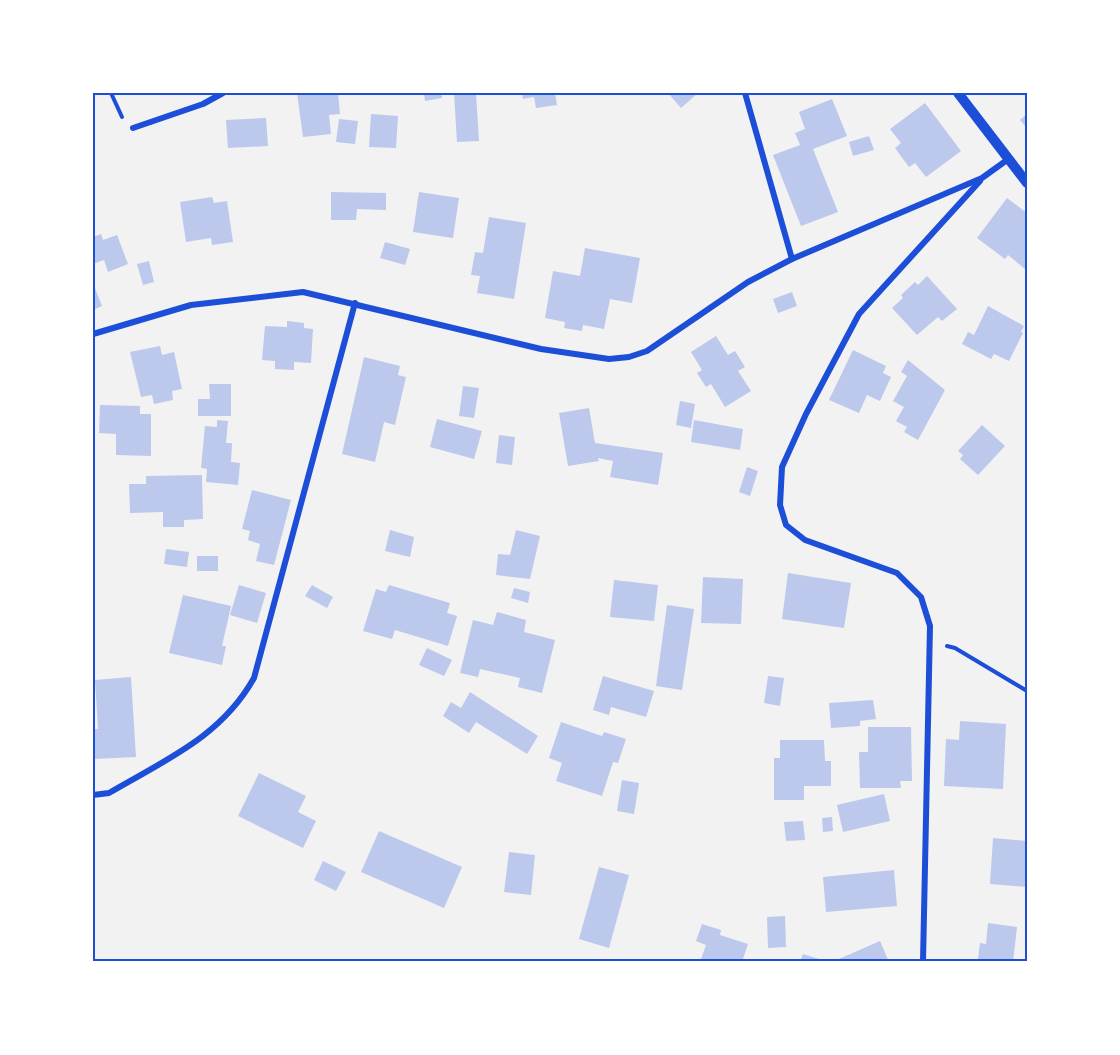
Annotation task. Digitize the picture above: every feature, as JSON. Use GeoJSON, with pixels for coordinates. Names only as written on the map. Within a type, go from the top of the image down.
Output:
{"type":"FeatureCollection","features":[{"type":"Feature","properties":{"kind":"street"},"geometry":{"type":"LineString","coordinates":[[133,128],[203,104],[223,93]]}},
{"type":"Feature","properties":{"kind":"street"},"geometry":{"type":"LineString","coordinates":[[745,93],[792,259]]}},
{"type":"Feature","properties":{"kind":"street"},"geometry":{"type":"LineString","coordinates":[[958,93],[1007,160],[1027,183]]}},
{"type":"Feature","properties":{"kind":"street"},"geometry":{"type":"LineString","coordinates":[[923,962],[930,626],[921,597],[897,573],[806,540],[786,525],[780,505],[782,467],[806,414],[860,314],[982,178],[1007,160]]}},
{"type":"Feature","properties":{"kind":"street"},"geometry":{"type":"LineString","coordinates":[[93,334],[191,305],[303,292],[541,349],[609,359],[629,357],[647,351],[748,282],[792,259],[982,178]]}},
{"type":"Feature","properties":{"kind":"street"},"geometry":{"type":"LineString","coordinates":[[93,795],[110,793],[196,742],[219,725],[240,702],[254,678],[355,303]]}},
{"type":"Feature","properties":{"kind":"path"},"geometry":{"type":"LineString","coordinates":[[111,93],[117,109],[133,128]]}},
{"type":"Feature","properties":{"kind":"path"},"geometry":{"type":"LineString","coordinates":[[929,642],[955,648],[1027,691]]}},
{"type":"Feature","properties":{"kind":"building"},"geometry":{"type":"Polygon","coordinates":[[[297,93],[338,93],[340,114],[329,115],[331,134],[303,137],[297,93]]]}},
{"type":"Feature","properties":{"kind":"building"},"geometry":{"type":"Polygon","coordinates":[[[424,93],[441,93],[442,98],[425,101],[424,93]]]}},
{"type":"Feature","properties":{"kind":"building"},"geometry":{"type":"Polygon","coordinates":[[[454,93],[476,93],[479,141],[457,142],[454,93]]]}},
{"type":"Feature","properties":{"kind":"building"},"geometry":{"type":"Polygon","coordinates":[[[522,93],[555,93],[557,105],[536,108],[534,97],[523,99],[522,93]]]}},
{"type":"Feature","properties":{"kind":"building"},"geometry":{"type":"Polygon","coordinates":[[[668,93],[698,93],[681,108],[668,93]]]}},
{"type":"Feature","properties":{"kind":"building"},"geometry":{"type":"Polygon","coordinates":[[[832,99],[847,136],[813,149],[838,212],[801,226],[773,155],[800,145],[795,133],[805,129],[799,112],[832,99]]]}},
{"type":"Feature","properties":{"kind":"building"},"geometry":{"type":"Polygon","coordinates":[[[925,103],[961,151],[926,177],[915,163],[909,167],[895,148],[901,143],[890,129],[925,103]]]}},
{"type":"Feature","properties":{"kind":"building"},"geometry":{"type":"Polygon","coordinates":[[[371,114],[398,116],[396,148],[369,147],[371,114]]]}},
{"type":"Feature","properties":{"kind":"building"},"geometry":{"type":"Polygon","coordinates":[[[1027,114],[1027,128],[1020,120],[1027,114]]]}},
{"type":"Feature","properties":{"kind":"building"},"geometry":{"type":"Polygon","coordinates":[[[266,118],[268,146],[228,148],[226,120],[266,118]]]}},
{"type":"Feature","properties":{"kind":"building"},"geometry":{"type":"Polygon","coordinates":[[[339,119],[358,121],[355,144],[336,142],[339,119]]]}},
{"type":"Feature","properties":{"kind":"building"},"geometry":{"type":"Polygon","coordinates":[[[869,136],[874,150],[853,156],[849,142],[869,136]]]}},
{"type":"Feature","properties":{"kind":"building"},"geometry":{"type":"Polygon","coordinates":[[[331,192],[386,193],[386,210],[357,209],[356,220],[331,220],[331,192]]]}},
{"type":"Feature","properties":{"kind":"building"},"geometry":{"type":"Polygon","coordinates":[[[419,192],[459,198],[453,238],[413,232],[419,192]]]}},
{"type":"Feature","properties":{"kind":"building"},"geometry":{"type":"Polygon","coordinates":[[[212,197],[214,203],[227,201],[233,242],[212,245],[211,238],[186,242],[180,202],[212,197]]]}},
{"type":"Feature","properties":{"kind":"building"},"geometry":{"type":"Polygon","coordinates":[[[1007,198],[1027,213],[1025,269],[1008,255],[1005,259],[977,238],[1007,198]]]}},
{"type":"Feature","properties":{"kind":"building"},"geometry":{"type":"Polygon","coordinates":[[[489,217],[526,223],[514,299],[477,293],[480,276],[471,275],[475,252],[483,253],[489,217]]]}},
{"type":"Feature","properties":{"kind":"building"},"geometry":{"type":"Polygon","coordinates":[[[101,234],[103,240],[117,235],[128,264],[108,272],[104,260],[93,264],[93,237],[101,234]]]}},
{"type":"Feature","properties":{"kind":"building"},"geometry":{"type":"Polygon","coordinates":[[[385,242],[410,249],[405,265],[380,258],[385,242]]]}},
{"type":"Feature","properties":{"kind":"building"},"geometry":{"type":"Polygon","coordinates":[[[585,248],[640,258],[632,303],[610,299],[604,329],[583,325],[582,331],[564,328],[565,322],[545,318],[553,271],[580,276],[585,248]]]}},
{"type":"Feature","properties":{"kind":"building"},"geometry":{"type":"Polygon","coordinates":[[[149,261],[154,282],[143,285],[137,264],[149,261]]]}},
{"type":"Feature","properties":{"kind":"building"},"geometry":{"type":"Polygon","coordinates":[[[927,276],[957,309],[942,321],[938,317],[917,335],[892,308],[903,298],[901,295],[915,282],[918,285],[927,276]]]}},
{"type":"Feature","properties":{"kind":"building"},"geometry":{"type":"Polygon","coordinates":[[[93,283],[102,306],[93,310],[93,283]]]}},
{"type":"Feature","properties":{"kind":"building"},"geometry":{"type":"Polygon","coordinates":[[[792,292],[797,306],[778,313],[773,299],[792,292]]]}},
{"type":"Feature","properties":{"kind":"building"},"geometry":{"type":"Polygon","coordinates":[[[988,306],[1024,326],[1021,332],[1023,333],[1009,361],[994,354],[991,359],[962,344],[968,332],[974,335],[988,306]]]}},
{"type":"Feature","properties":{"kind":"building"},"geometry":{"type":"Polygon","coordinates":[[[287,321],[304,323],[304,328],[313,329],[311,363],[294,362],[294,370],[275,369],[275,361],[262,360],[265,326],[287,327],[287,321]]]}},
{"type":"Feature","properties":{"kind":"building"},"geometry":{"type":"Polygon","coordinates":[[[716,336],[728,355],[735,351],[745,367],[738,371],[751,391],[725,407],[711,384],[706,387],[697,373],[702,370],[691,352],[716,336]]]}},
{"type":"Feature","properties":{"kind":"building"},"geometry":{"type":"Polygon","coordinates":[[[160,346],[162,355],[174,352],[182,389],[172,391],[173,400],[154,404],[152,395],[141,397],[130,352],[160,346]]]}},
{"type":"Feature","properties":{"kind":"building"},"geometry":{"type":"Polygon","coordinates":[[[853,350],[886,366],[883,373],[891,377],[880,401],[867,395],[859,413],[829,400],[853,350]]]}},
{"type":"Feature","properties":{"kind":"building"},"geometry":{"type":"Polygon","coordinates":[[[364,357],[400,366],[398,375],[406,377],[395,425],[384,422],[375,462],[342,454],[364,357]]]}},
{"type":"Feature","properties":{"kind":"building"},"geometry":{"type":"Polygon","coordinates":[[[908,360],[945,390],[918,440],[904,432],[907,427],[896,421],[904,407],[893,401],[907,376],[901,372],[908,360]]]}},
{"type":"Feature","properties":{"kind":"building"},"geometry":{"type":"Polygon","coordinates":[[[209,384],[231,384],[231,416],[198,416],[198,399],[210,399],[209,384]]]}},
{"type":"Feature","properties":{"kind":"building"},"geometry":{"type":"Polygon","coordinates":[[[463,386],[479,388],[474,418],[459,416],[463,386]]]}},
{"type":"Feature","properties":{"kind":"building"},"geometry":{"type":"Polygon","coordinates":[[[680,401],[695,404],[691,428],[676,425],[680,401]]]}},
{"type":"Feature","properties":{"kind":"building"},"geometry":{"type":"Polygon","coordinates":[[[100,405],[140,406],[140,414],[151,414],[151,456],[116,455],[116,434],[99,433],[100,405]]]}},
{"type":"Feature","properties":{"kind":"building"},"geometry":{"type":"Polygon","coordinates":[[[589,408],[595,443],[663,453],[658,485],[610,477],[613,461],[598,458],[599,461],[568,466],[559,413],[589,408]]]}},
{"type":"Feature","properties":{"kind":"building"},"geometry":{"type":"Polygon","coordinates":[[[437,419],[482,431],[474,459],[430,447],[437,419]]]}},
{"type":"Feature","properties":{"kind":"building"},"geometry":{"type":"Polygon","coordinates":[[[217,420],[228,421],[226,443],[232,443],[231,462],[240,463],[238,485],[206,482],[207,469],[201,468],[205,426],[217,427],[217,420]]]}},
{"type":"Feature","properties":{"kind":"building"},"geometry":{"type":"Polygon","coordinates":[[[694,420],[743,429],[740,450],[691,442],[694,420]]]}},
{"type":"Feature","properties":{"kind":"building"},"geometry":{"type":"Polygon","coordinates":[[[982,425],[1005,446],[978,475],[960,459],[963,455],[958,451],[982,425]]]}},
{"type":"Feature","properties":{"kind":"building"},"geometry":{"type":"Polygon","coordinates":[[[499,435],[515,437],[512,465],[496,463],[499,435]]]}},
{"type":"Feature","properties":{"kind":"building"},"geometry":{"type":"Polygon","coordinates":[[[747,467],[758,471],[750,496],[739,492],[747,467]]]}},
{"type":"Feature","properties":{"kind":"building"},"geometry":{"type":"Polygon","coordinates":[[[202,475],[203,519],[184,520],[184,527],[163,527],[163,512],[130,513],[129,484],[146,484],[146,476],[202,475]]]}},
{"type":"Feature","properties":{"kind":"building"},"geometry":{"type":"Polygon","coordinates":[[[252,490],[291,500],[274,565],[256,561],[260,544],[248,540],[250,531],[242,529],[252,490]]]}},
{"type":"Feature","properties":{"kind":"building"},"geometry":{"type":"Polygon","coordinates":[[[390,530],[414,537],[410,557],[385,551],[390,530]]]}},
{"type":"Feature","properties":{"kind":"building"},"geometry":{"type":"Polygon","coordinates":[[[516,530],[540,536],[530,579],[496,575],[498,554],[510,555],[516,530]]]}},
{"type":"Feature","properties":{"kind":"building"},"geometry":{"type":"Polygon","coordinates":[[[166,549],[189,552],[187,567],[164,564],[166,549]]]}},
{"type":"Feature","properties":{"kind":"building"},"geometry":{"type":"Polygon","coordinates":[[[197,556],[218,556],[218,571],[197,571],[197,556]]]}},
{"type":"Feature","properties":{"kind":"building"},"geometry":{"type":"Polygon","coordinates":[[[788,573],[851,583],[844,628],[782,619],[788,573]]]}},
{"type":"Feature","properties":{"kind":"building"},"geometry":{"type":"Polygon","coordinates":[[[703,577],[743,579],[741,624],[701,623],[703,577]]]}},
{"type":"Feature","properties":{"kind":"building"},"geometry":{"type":"Polygon","coordinates":[[[614,580],[658,585],[654,621],[610,617],[614,580]]]}},
{"type":"Feature","properties":{"kind":"building"},"geometry":{"type":"Polygon","coordinates":[[[239,585],[266,593],[257,623],[230,615],[239,585]]]}},
{"type":"Feature","properties":{"kind":"building"},"geometry":{"type":"Polygon","coordinates":[[[312,585],[333,597],[327,608],[305,596],[312,585]]]}},
{"type":"Feature","properties":{"kind":"building"},"geometry":{"type":"Polygon","coordinates":[[[389,585],[450,603],[447,613],[457,616],[448,646],[395,630],[392,639],[363,631],[376,589],[386,592],[389,585]]]}},
{"type":"Feature","properties":{"kind":"building"},"geometry":{"type":"Polygon","coordinates":[[[514,588],[530,592],[528,603],[511,598],[514,588]]]}},
{"type":"Feature","properties":{"kind":"building"},"geometry":{"type":"Polygon","coordinates":[[[183,595],[231,606],[222,646],[226,646],[222,665],[169,653],[183,595]]]}},
{"type":"Feature","properties":{"kind":"building"},"geometry":{"type":"Polygon","coordinates":[[[667,605],[694,609],[682,690],[656,686],[667,605]]]}},
{"type":"Feature","properties":{"kind":"building"},"geometry":{"type":"Polygon","coordinates":[[[497,612],[526,620],[524,632],[555,640],[542,693],[518,687],[520,678],[480,669],[478,677],[460,673],[473,620],[493,625],[497,612]]]}},
{"type":"Feature","properties":{"kind":"building"},"geometry":{"type":"Polygon","coordinates":[[[427,648],[452,660],[444,676],[419,665],[427,648]]]}},
{"type":"Feature","properties":{"kind":"building"},"geometry":{"type":"Polygon","coordinates":[[[603,676],[654,691],[646,717],[611,707],[609,715],[593,710],[603,676]]]}},
{"type":"Feature","properties":{"kind":"building"},"geometry":{"type":"Polygon","coordinates":[[[768,676],[784,678],[780,706],[764,703],[768,676]]]}},
{"type":"Feature","properties":{"kind":"building"},"geometry":{"type":"Polygon","coordinates":[[[131,677],[136,757],[93,759],[93,729],[98,729],[95,680],[131,677]]]}},
{"type":"Feature","properties":{"kind":"building"},"geometry":{"type":"Polygon","coordinates":[[[470,692],[538,736],[527,754],[476,722],[469,733],[443,716],[451,702],[461,708],[470,692]]]}},
{"type":"Feature","properties":{"kind":"building"},"geometry":{"type":"Polygon","coordinates":[[[873,700],[876,719],[860,721],[860,726],[831,728],[829,703],[873,700]]]}},
{"type":"Feature","properties":{"kind":"building"},"geometry":{"type":"Polygon","coordinates":[[[960,721],[1006,724],[1003,789],[944,786],[946,739],[959,740],[960,721]]]}},
{"type":"Feature","properties":{"kind":"building"},"geometry":{"type":"Polygon","coordinates":[[[561,722],[602,736],[604,732],[626,739],[618,763],[613,762],[602,796],[556,781],[562,763],[549,758],[561,722]]]}},
{"type":"Feature","properties":{"kind":"building"},"geometry":{"type":"Polygon","coordinates":[[[868,727],[911,727],[912,781],[900,781],[901,788],[860,788],[859,752],[868,752],[868,727]]]}},
{"type":"Feature","properties":{"kind":"building"},"geometry":{"type":"Polygon","coordinates":[[[780,740],[824,740],[825,761],[831,761],[831,786],[804,786],[804,800],[774,800],[774,758],[780,758],[780,740]]]}},
{"type":"Feature","properties":{"kind":"building"},"geometry":{"type":"Polygon","coordinates":[[[259,773],[306,796],[298,812],[316,821],[303,848],[238,816],[259,773]]]}},
{"type":"Feature","properties":{"kind":"building"},"geometry":{"type":"Polygon","coordinates":[[[622,780],[639,783],[634,814],[617,811],[622,780]]]}},
{"type":"Feature","properties":{"kind":"building"},"geometry":{"type":"Polygon","coordinates":[[[884,794],[890,821],[843,832],[837,805],[884,794]]]}},
{"type":"Feature","properties":{"kind":"building"},"geometry":{"type":"Polygon","coordinates":[[[832,817],[833,831],[823,832],[822,818],[832,817]]]}},
{"type":"Feature","properties":{"kind":"building"},"geometry":{"type":"Polygon","coordinates":[[[803,821],[805,840],[786,841],[784,822],[803,821]]]}},
{"type":"Feature","properties":{"kind":"building"},"geometry":{"type":"Polygon","coordinates":[[[379,831],[462,867],[444,908],[361,872],[379,831]]]}},
{"type":"Feature","properties":{"kind":"building"},"geometry":{"type":"Polygon","coordinates":[[[993,838],[1027,841],[1027,887],[990,884],[993,838]]]}},
{"type":"Feature","properties":{"kind":"building"},"geometry":{"type":"Polygon","coordinates":[[[509,852],[535,855],[531,895],[504,892],[509,852]]]}},
{"type":"Feature","properties":{"kind":"building"},"geometry":{"type":"Polygon","coordinates":[[[323,861],[346,872],[336,891],[314,880],[323,861]]]}},
{"type":"Feature","properties":{"kind":"building"},"geometry":{"type":"Polygon","coordinates":[[[599,867],[629,875],[609,948],[579,939],[599,867]]]}},
{"type":"Feature","properties":{"kind":"building"},"geometry":{"type":"Polygon","coordinates":[[[894,870],[897,906],[826,912],[823,877],[894,870]]]}},
{"type":"Feature","properties":{"kind":"building"},"geometry":{"type":"Polygon","coordinates":[[[785,916],[786,947],[768,948],[767,917],[785,916]]]}},
{"type":"Feature","properties":{"kind":"building"},"geometry":{"type":"Polygon","coordinates":[[[988,923],[1017,927],[1013,962],[978,959],[980,943],[986,944],[988,923]]]}},
{"type":"Feature","properties":{"kind":"building"},"geometry":{"type":"Polygon","coordinates":[[[702,924],[721,930],[720,935],[748,944],[742,962],[700,962],[706,945],[696,941],[702,924]]]}},
{"type":"Feature","properties":{"kind":"building"},"geometry":{"type":"Polygon","coordinates":[[[880,941],[889,962],[832,962],[880,941]]]}},
{"type":"Feature","properties":{"kind":"building"},"geometry":{"type":"Polygon","coordinates":[[[803,954],[819,959],[818,962],[800,962],[803,954]]]}}]}
